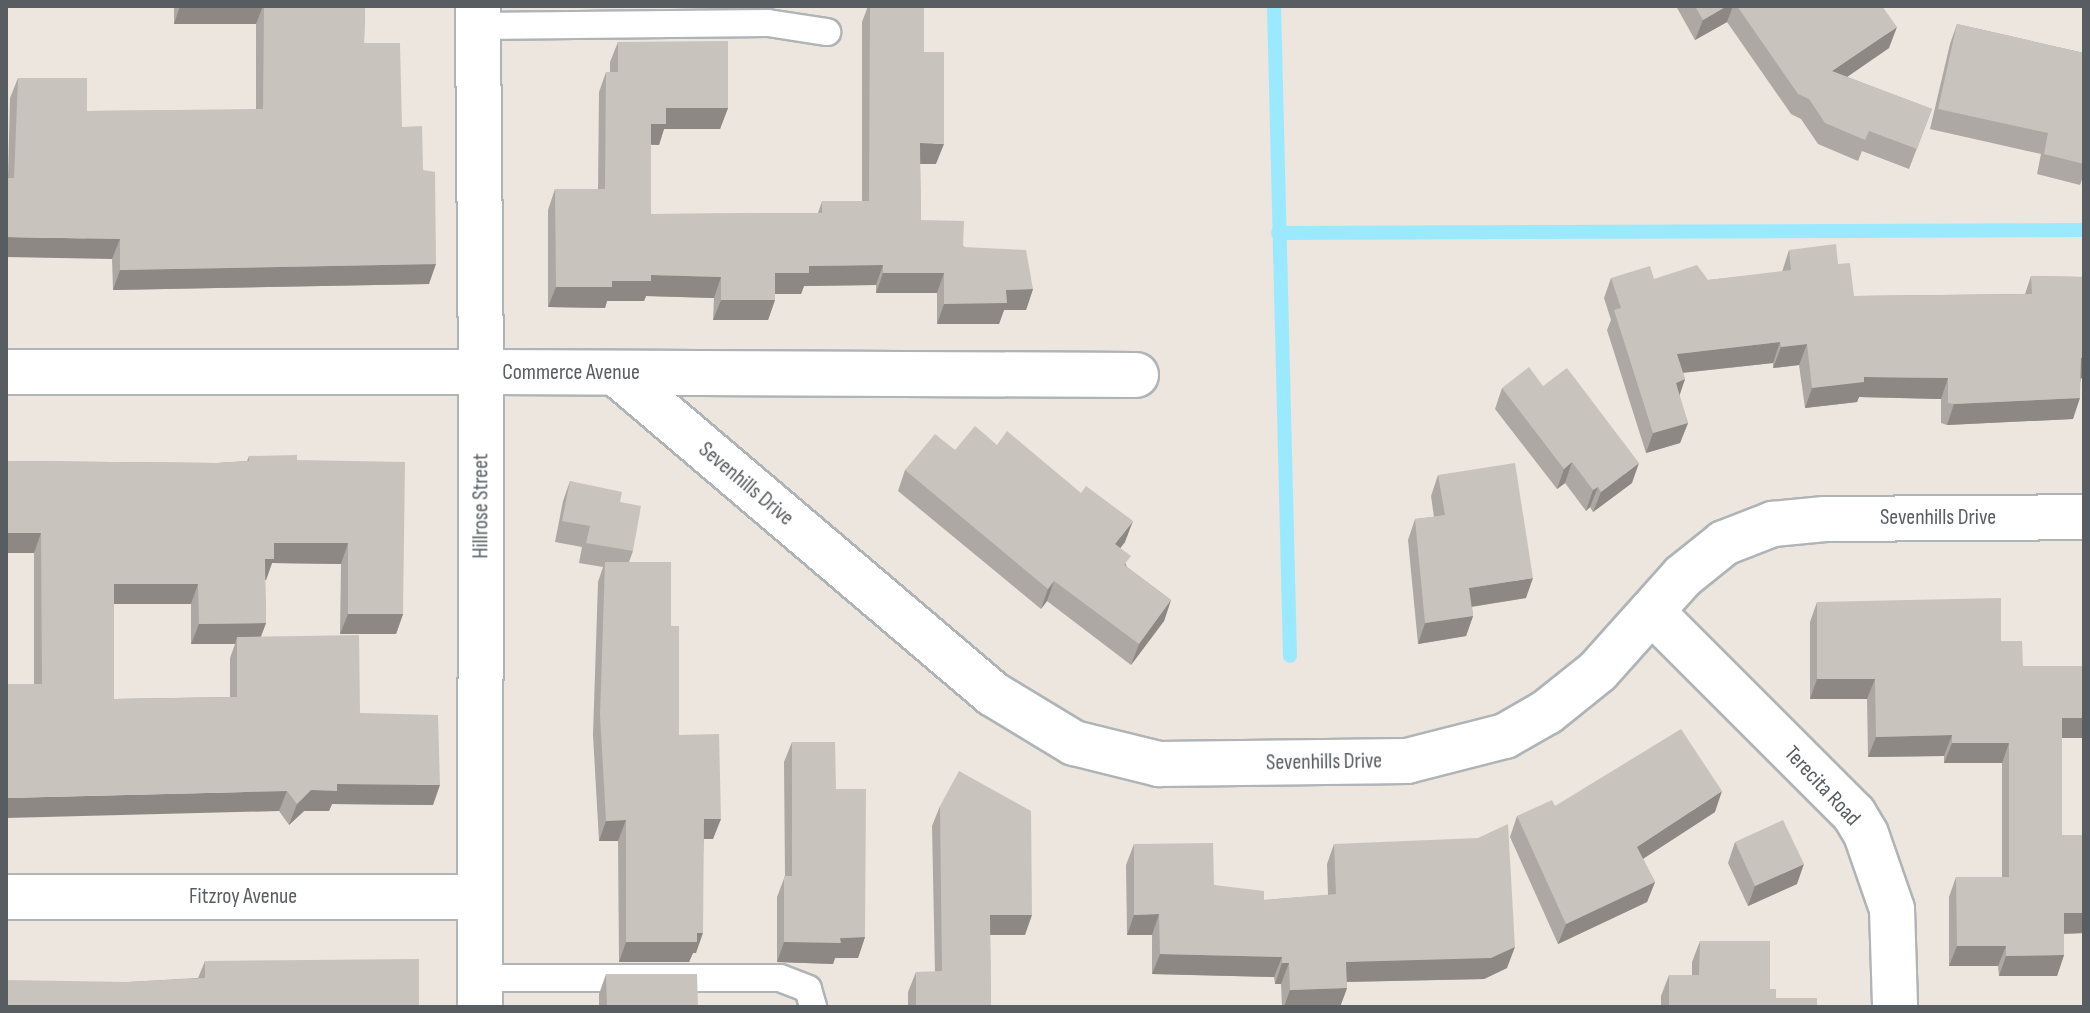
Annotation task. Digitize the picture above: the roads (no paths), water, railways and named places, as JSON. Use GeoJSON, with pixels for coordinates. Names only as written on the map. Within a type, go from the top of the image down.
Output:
{"type":"FeatureCollection","features":[{"type":"Feature","properties":{"kind":"street","name":"Hillrose Street"},"geometry":{"type":"LineString","coordinates":[[478,16],[480,992]]}},
{"type":"Feature","properties":{"kind":"street","name":"Commerce Avenue"},"geometry":{"type":"LineString","coordinates":[[6,372],[1136,375]]}},
{"type":"Feature","properties":{"kind":"street","name":"Sevenhills Drive"},"geometry":{"type":"LineString","coordinates":[[617,374],[993,694],[1074,743],[1130,759],[1187,765],[1407,761],[1464,750],[1505,736],[1573,693],[1683,576],[1724,543],[1773,524],[1850,518],[2084,517]]}},
{"type":"Feature","properties":{"kind":"street","name":"Terecita Road"},"geometry":{"type":"LineString","coordinates":[[1652,612],[1854,814],[1866,834],[1892,909],[1895,1007]]}},
{"type":"Feature","properties":{"kind":"street","name":"Fitzroy Avenue"},"geometry":{"type":"LineString","coordinates":[[6,897],[480,897]]}},
{"type":"Feature","properties":{"kind":"lane"},"geometry":{"type":"LineString","coordinates":[[478,16],[768,23],[827,32]]}},
{"type":"Feature","properties":{"kind":"lane"},"geometry":{"type":"LineString","coordinates":[[480,992],[780,978],[808,989],[813,1007]]}},
{"type":"Feature","properties":{"kind":"waterway"},"geometry":{"type":"LineString","coordinates":[[1274,6],[1290,656]]}},
{"type":"Feature","properties":{"kind":"waterway"},"geometry":{"type":"LineString","coordinates":[[1278,233],[2084,230]]}}]}
